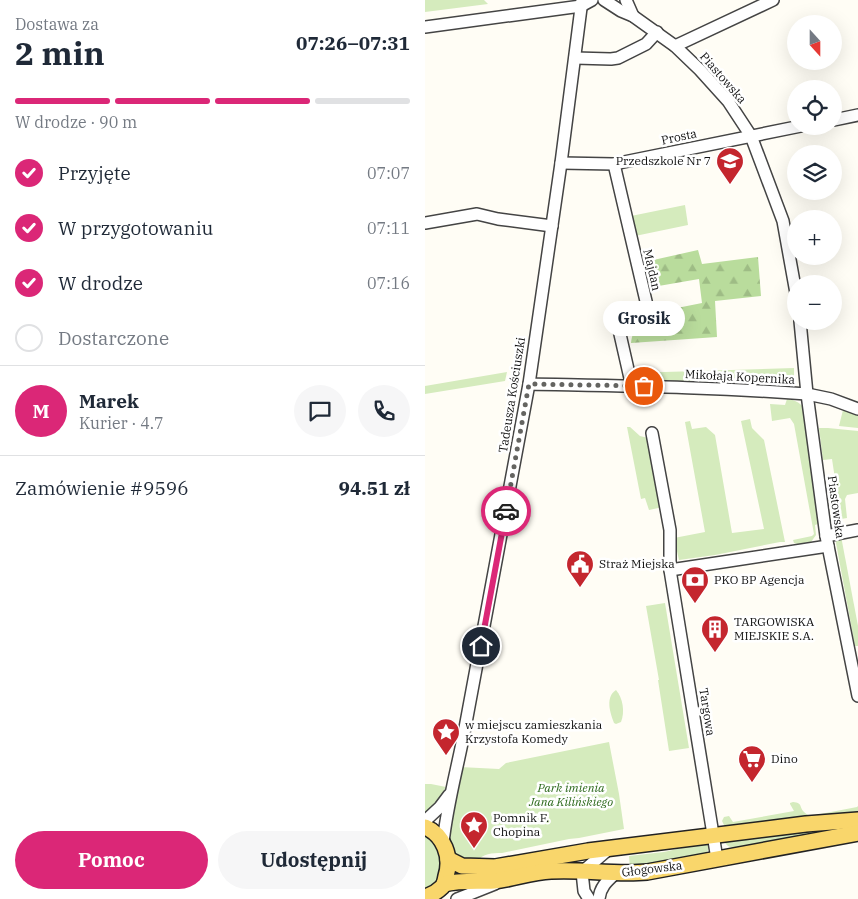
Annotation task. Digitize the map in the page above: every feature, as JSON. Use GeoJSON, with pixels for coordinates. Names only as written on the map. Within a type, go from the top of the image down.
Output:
{"type":"FeatureCollection","features":[{"type":"Feature","properties":{"kind":"main road"},"geometry":{"type":"LineString","coordinates":[[448,859],[462,866],[495,867],[571,853],[806,824],[858,820]]}},
{"type":"Feature","properties":{"kind":"main road"},"geometry":{"type":"LineString","coordinates":[[425,827],[436,834],[443,843],[448,859],[448,870],[444,884],[428,897]]}},
{"type":"Feature","properties":{"kind":"main road","name":"Głogowska"},"geometry":{"type":"LineString","coordinates":[[444,884],[504,880],[544,872],[647,872],[858,833]]}},
{"type":"Feature","properties":{"kind":"street"},"geometry":{"type":"LineString","coordinates":[[425,27],[593,0]]}},
{"type":"Feature","properties":{"kind":"street","name":"Piastowska"},"geometry":{"type":"LineString","coordinates":[[604,0],[633,16],[675,46],[728,101],[751,136],[783,221],[793,275]]}},
{"type":"Feature","properties":{"kind":"street"},"geometry":{"type":"LineString","coordinates":[[626,0],[633,16]]}},
{"type":"Feature","properties":{"kind":"street"},"geometry":{"type":"LineString","coordinates":[[675,46],[773,0]]}},
{"type":"Feature","properties":{"kind":"street","name":"Tadeusza Kościuszki"},"geometry":{"type":"LineString","coordinates":[[443,843],[445,822],[465,728],[529,384],[582,3]]}},
{"type":"Feature","properties":{"kind":"street"},"geometry":{"type":"LineString","coordinates":[[575,58],[618,58],[646,44],[657,32]]}},
{"type":"Feature","properties":{"kind":"street"},"geometry":{"type":"LineString","coordinates":[[842,118],[858,115]]}},
{"type":"Feature","properties":{"kind":"street","name":"Prosta"},"geometry":{"type":"LineString","coordinates":[[561,163],[614,164],[787,129]]}},
{"type":"Feature","properties":{"kind":"street","name":"Majdan"},"geometry":{"type":"LineString","coordinates":[[614,164],[649,314],[617,321],[632,387]]}},
{"type":"Feature","properties":{"kind":"street"},"geometry":{"type":"LineString","coordinates":[[425,223],[477,214],[552,226]]}},
{"type":"Feature","properties":{"kind":"street","name":"Piastowska"},"geometry":{"type":"LineString","coordinates":[[801,330],[807,394],[827,541],[858,696]]}},
{"type":"Feature","properties":{"kind":"street","name":"Mikołaja Kopernika"},"geometry":{"type":"LineString","coordinates":[[529,384],[657,386],[807,394],[831,399],[858,409]]}},
{"type":"Feature","properties":{"kind":"street","name":"Targowa"},"geometry":{"type":"LineString","coordinates":[[652,433],[670,530],[670,570],[717,859]]}},
{"type":"Feature","properties":{"kind":"street"},"geometry":{"type":"LineString","coordinates":[[670,570],[827,541],[842,532],[858,530]]}},
{"type":"Feature","properties":{"kind":"street","name":"Tadeusza Kościuszki"},"geometry":{"type":"LineString","coordinates":[[425,821],[440,807],[451,791]]}},
{"type":"Feature","properties":{"kind":"street"},"geometry":{"type":"LineString","coordinates":[[589,899],[584,891],[582,872],[610,848]]}},
{"type":"Feature","properties":{"kind":"street"},"geometry":{"type":"LineString","coordinates":[[599,899],[599,892],[602,886],[616,873]]}},
{"type":"Feature","properties":{"kind":"street"},"geometry":{"type":"LineString","coordinates":[[457,899],[504,880]]}},
{"type":"Feature","properties":{"kind":"green space"},"geometry":{"type":"Polygon","coordinates":[[[425,0],[484,0],[488,4],[425,12],[425,0]]]}},
{"type":"Feature","properties":{"kind":"green space"},"geometry":{"type":"Polygon","coordinates":[[[685,205],[688,225],[635,236],[631,216],[685,205]]]}},
{"type":"Feature","properties":{"kind":"green space"},"geometry":{"type":"Polygon","coordinates":[[[698,250],[702,264],[758,257],[761,296],[715,301],[717,337],[631,343],[635,330],[652,317],[652,313],[702,303],[699,279],[647,288],[640,263],[698,250]]]}},
{"type":"Feature","properties":{"kind":"green space"},"geometry":{"type":"Polygon","coordinates":[[[794,368],[794,380],[789,383],[634,380],[631,373],[794,368]]]}},
{"type":"Feature","properties":{"kind":"green space"},"geometry":{"type":"Polygon","coordinates":[[[507,372],[505,381],[425,394],[425,386],[507,372]]]}},
{"type":"Feature","properties":{"kind":"green space"},"geometry":{"type":"Polygon","coordinates":[[[787,399],[797,402],[804,408],[821,523],[815,525],[816,535],[811,542],[798,544],[794,543],[793,540],[814,534],[794,424],[790,418],[772,421],[770,404],[785,405],[787,399]]]}},
{"type":"Feature","properties":{"kind":"green space"},"geometry":{"type":"Polygon","coordinates":[[[843,410],[858,414],[858,428],[839,426],[843,410]]]}},
{"type":"Feature","properties":{"kind":"green space"},"geometry":{"type":"Polygon","coordinates":[[[750,419],[752,428],[764,440],[785,542],[679,560],[674,538],[705,532],[685,422],[690,421],[692,429],[706,427],[715,435],[732,533],[764,529],[741,421],[750,419]]]}},
{"type":"Feature","properties":{"kind":"green space"},"geometry":{"type":"Polygon","coordinates":[[[627,427],[630,427],[640,436],[648,438],[663,507],[649,510],[645,498],[641,499],[627,427]]]}},
{"type":"Feature","properties":{"kind":"green space"},"geometry":{"type":"Polygon","coordinates":[[[819,428],[858,431],[858,493],[847,495],[845,499],[847,518],[841,519],[832,459],[823,460],[819,428]]]}},
{"type":"Feature","properties":{"kind":"green space"},"geometry":{"type":"Polygon","coordinates":[[[841,536],[858,626],[858,646],[855,646],[836,543],[837,539],[841,536]]]}},
{"type":"Feature","properties":{"kind":"green space"},"geometry":{"type":"Polygon","coordinates":[[[665,603],[689,748],[669,751],[646,606],[665,603]]]}},
{"type":"Feature","properties":{"kind":"green space"},"geometry":{"type":"Polygon","coordinates":[[[616,690],[622,701],[623,710],[621,722],[616,724],[612,719],[609,701],[616,690]]]}},
{"type":"Feature","properties":{"kind":"green space","name":"Park imienia Jana Kilińskiego"},"geometry":{"type":"Polygon","coordinates":[[[609,742],[624,829],[502,853],[488,854],[477,862],[462,859],[455,852],[450,842],[450,827],[460,767],[499,769],[506,763],[609,742]]]}},
{"type":"Feature","properties":{"kind":"green space"},"geometry":{"type":"Polygon","coordinates":[[[425,784],[446,787],[438,802],[425,812],[425,784]]]}},
{"type":"Feature","properties":{"kind":"green space"},"geometry":{"type":"Polygon","coordinates":[[[793,802],[800,804],[804,812],[810,816],[858,806],[858,814],[726,827],[722,821],[724,817],[729,816],[733,822],[794,811],[790,804],[793,802]]]}},
{"type":"Feature","properties":{"kind":"green space"},"geometry":{"type":"Polygon","coordinates":[[[843,825],[858,827],[735,849],[723,841],[843,825]]]}},
{"type":"Feature","properties":{"kind":"green space"},"geometry":{"type":"Polygon","coordinates":[[[425,836],[435,846],[443,865],[437,879],[425,889],[425,836]]]}},
{"type":"Feature","properties":{"kind":"green space"},"geometry":{"type":"Polygon","coordinates":[[[708,842],[710,846],[703,855],[630,868],[629,856],[664,852],[708,842]]]}},
{"type":"Feature","properties":{"kind":"way so far"},"geometry":{"type":"LineString","coordinates":[[506,511],[529,384],[644,386]]}},
{"type":"Feature","properties":{"kind":"place","name":"Przedszkole Nr 7"},"geometry":{"type":"Point","coordinates":[730,185]}},
{"type":"Feature","properties":{"kind":"place","name":"Grosik"},"geometry":{"type":"Point","coordinates":[644,386]}},
{"type":"Feature","properties":{"kind":"place","name":"Straż Miejska"},"geometry":{"type":"Point","coordinates":[580,588]}},
{"type":"Feature","properties":{"kind":"place","name":"PKO BP Agencja"},"geometry":{"type":"Point","coordinates":[695,604]}},
{"type":"Feature","properties":{"kind":"place","name":"TARGOWISKA MIEJSKIE S.A."},"geometry":{"type":"Point","coordinates":[715,653]}},
{"type":"Feature","properties":{"kind":"place","name":"w miejscu zamieszkania Krzystofa Komedy"},"geometry":{"type":"Point","coordinates":[446,756]}},
{"type":"Feature","properties":{"kind":"place","name":"Dino"},"geometry":{"type":"Point","coordinates":[752,783]}},
{"type":"Feature","properties":{"kind":"place","name":"Pomnik F. Chopina"},"geometry":{"type":"Point","coordinates":[474,849]}},
{"type":"Feature","properties":{"kind":"route"},"geometry":{"type":"LineString","coordinates":[[481,646],[506,511]]}}]}
